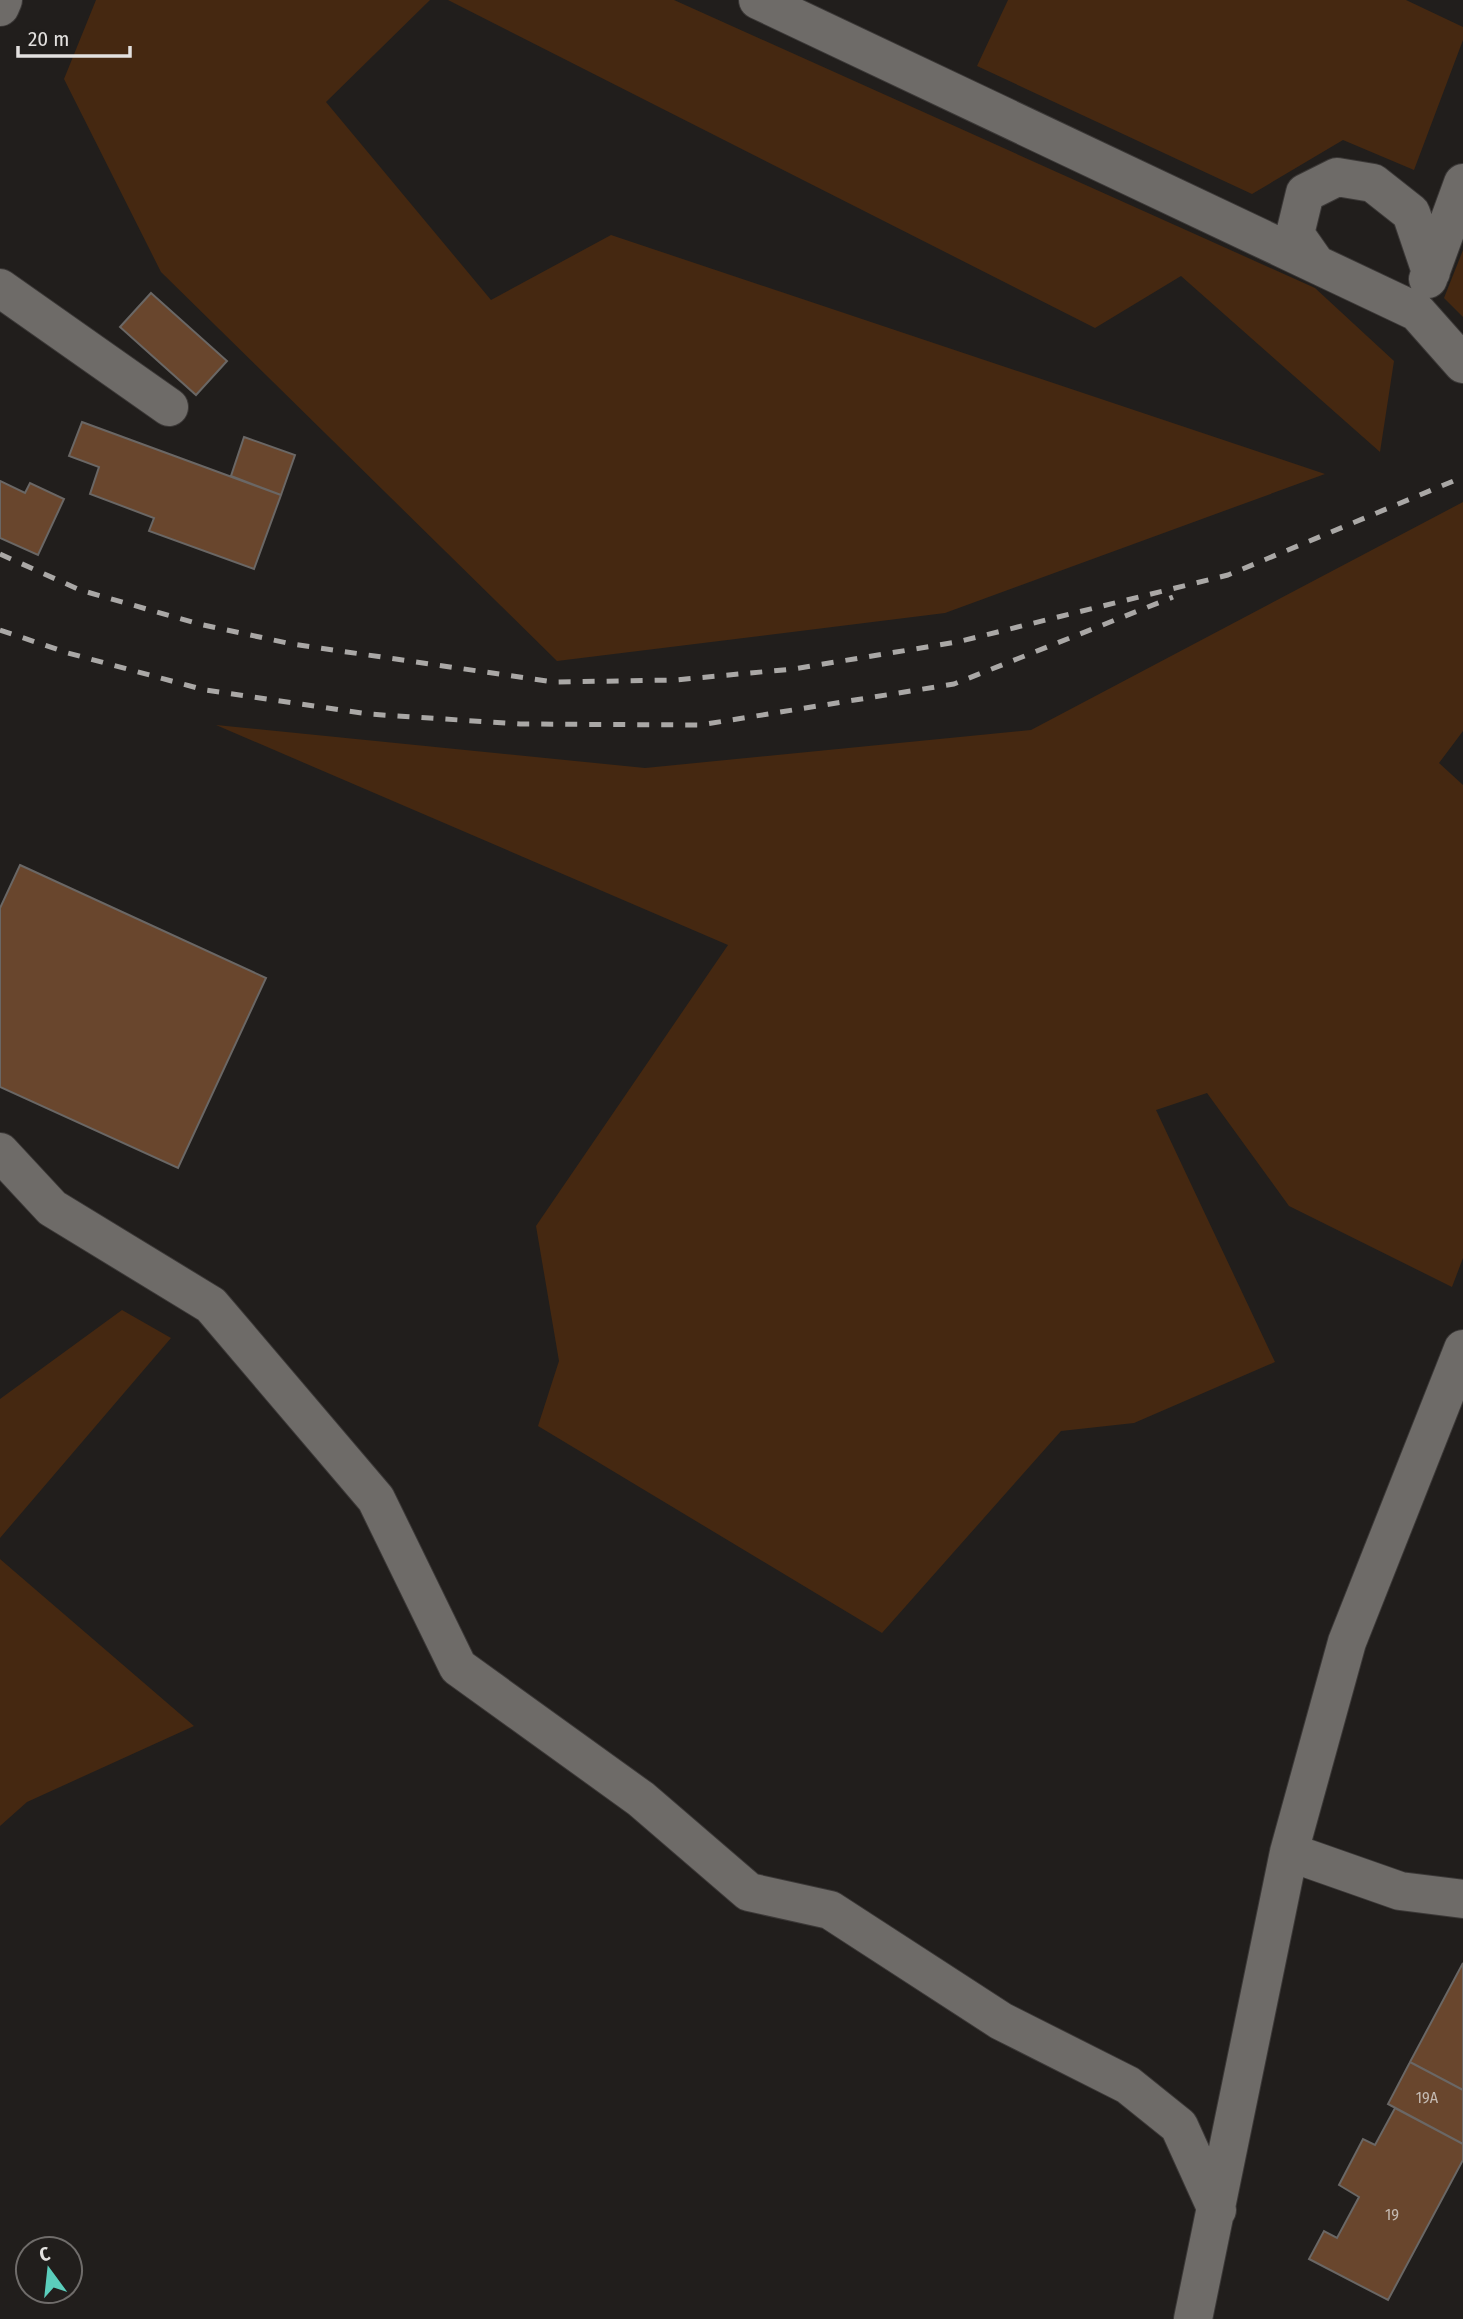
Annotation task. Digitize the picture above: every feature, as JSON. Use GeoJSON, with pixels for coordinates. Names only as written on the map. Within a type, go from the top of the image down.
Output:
{"type":"FeatureCollection","features":[{"type":"Feature","properties":{"kind":"street"},"geometry":{"type":"LineString","coordinates":[[0,6],[3,0]]}},
{"type":"Feature","properties":{"kind":"street"},"geometry":{"type":"LineString","coordinates":[[758,0],[1417,312],[1463,363]]}},
{"type":"Feature","properties":{"kind":"street"},"geometry":{"type":"LineString","coordinates":[[1317,264],[1295,234],[1298,220],[1305,193],[1337,177],[1373,183],[1410,213],[1431,272]]}},
{"type":"Feature","properties":{"kind":"street"},"geometry":{"type":"LineString","coordinates":[[1417,312],[1463,183]]}},
{"type":"Feature","properties":{"kind":"street"},"geometry":{"type":"LineString","coordinates":[[0,288],[169,407]]}},
{"type":"Feature","properties":{"kind":"street"},"geometry":{"type":"LineString","coordinates":[[0,1152],[52,1208],[211,1305],[376,1499],[458,1667],[641,1799],[749,1892],[830,1910],[1001,2021],[1128,2085],[1179,2126],[1217,2210]]}},
{"type":"Feature","properties":{"kind":"street"},"geometry":{"type":"LineString","coordinates":[[1193,2319],[1289,1852],[1347,1642],[1463,1349]]}},
{"type":"Feature","properties":{"kind":"street"},"geometry":{"type":"LineString","coordinates":[[1289,1852],[1400,1891],[1463,1899]]}},
{"type":"Feature","properties":{"kind":"shaded area"},"geometry":{"type":"Polygon","coordinates":[[[96,0],[430,0],[326,102],[491,300],[611,235],[1325,474],[945,613],[557,661],[161,272],[64,79],[96,0]]]}},
{"type":"Feature","properties":{"kind":"shaded area"},"geometry":{"type":"Polygon","coordinates":[[[448,0],[674,0],[1315,288],[1394,361],[1380,452],[1181,276],[1095,328],[448,0]]]}},
{"type":"Feature","properties":{"kind":"shaded area"},"geometry":{"type":"Polygon","coordinates":[[[1008,0],[1406,0],[1463,27],[1463,40],[1414,170],[1343,140],[1252,194],[977,66],[1008,0]]]}},
{"type":"Feature","properties":{"kind":"shaded area"},"geometry":{"type":"Polygon","coordinates":[[[1463,250],[1463,317],[1444,298],[1463,250]]]}},
{"type":"Feature","properties":{"kind":"shaded area"},"geometry":{"type":"Polygon","coordinates":[[[1463,502],[1463,731],[1439,763],[1463,785],[1463,1258],[1452,1287],[1289,1206],[1207,1093],[1156,1110],[1275,1362],[1134,1423],[1061,1431],[882,1633],[538,1426],[559,1361],[536,1226],[728,945],[216,725],[645,768],[1031,730],[1463,502]]]}},
{"type":"Feature","properties":{"kind":"shaded area"},"geometry":{"type":"Polygon","coordinates":[[[122,1310],[171,1338],[0,1538],[0,1399],[122,1310]]]}},
{"type":"Feature","properties":{"kind":"shaded area"},"geometry":{"type":"Polygon","coordinates":[[[0,1559],[194,1726],[27,1802],[0,1826],[0,1559]]]}},
{"type":"Feature","properties":{"kind":"building"},"geometry":{"type":"Polygon","coordinates":[[[151,293],[227,361],[196,395],[120,327],[151,293]]]}},
{"type":"Feature","properties":{"kind":"building"},"geometry":{"type":"Polygon","coordinates":[[[82,422],[281,495],[254,569],[149,531],[154,518],[90,494],[99,467],[69,456],[82,422]]]}},
{"type":"Feature","properties":{"kind":"building"},"geometry":{"type":"Polygon","coordinates":[[[244,437],[295,455],[281,495],[231,476],[244,437]]]}},
{"type":"Feature","properties":{"kind":"building"},"geometry":{"type":"Polygon","coordinates":[[[0,481],[25,493],[30,483],[64,499],[38,555],[0,538],[0,481]]]}},
{"type":"Feature","properties":{"kind":"building"},"geometry":{"type":"Polygon","coordinates":[[[20,865],[266,978],[178,1168],[0,1087],[0,908],[20,865]]]}},
{"type":"Feature","properties":{"kind":"building"},"geometry":{"type":"Polygon","coordinates":[[[1463,1963],[1463,2090],[1410,2062],[1463,1963]]]}},
{"type":"Feature","properties":{"kind":"building"},"geometry":{"type":"Polygon","coordinates":[[[1410,2062],[1463,2090],[1463,2144],[1388,2104],[1410,2062]]]}},
{"type":"Feature","properties":{"kind":"building"},"geometry":{"type":"Polygon","coordinates":[[[1395,2108],[1463,2144],[1463,2160],[1388,2300],[1309,2259],[1324,2231],[1337,2238],[1359,2197],[1339,2185],[1363,2139],[1375,2145],[1395,2108]]]}},
{"type":"Feature","properties":{"kind":"railway"},"geometry":{"type":"LineString","coordinates":[[0,554],[80,590],[199,624],[292,644],[554,682],[675,680],[793,669],[957,642],[1228,575],[1463,477]]}},
{"type":"Feature","properties":{"kind":"railway"},"geometry":{"type":"LineString","coordinates":[[0,630],[68,653],[205,690],[368,714],[520,724],[700,725],[954,684],[1173,597]]}}]}
